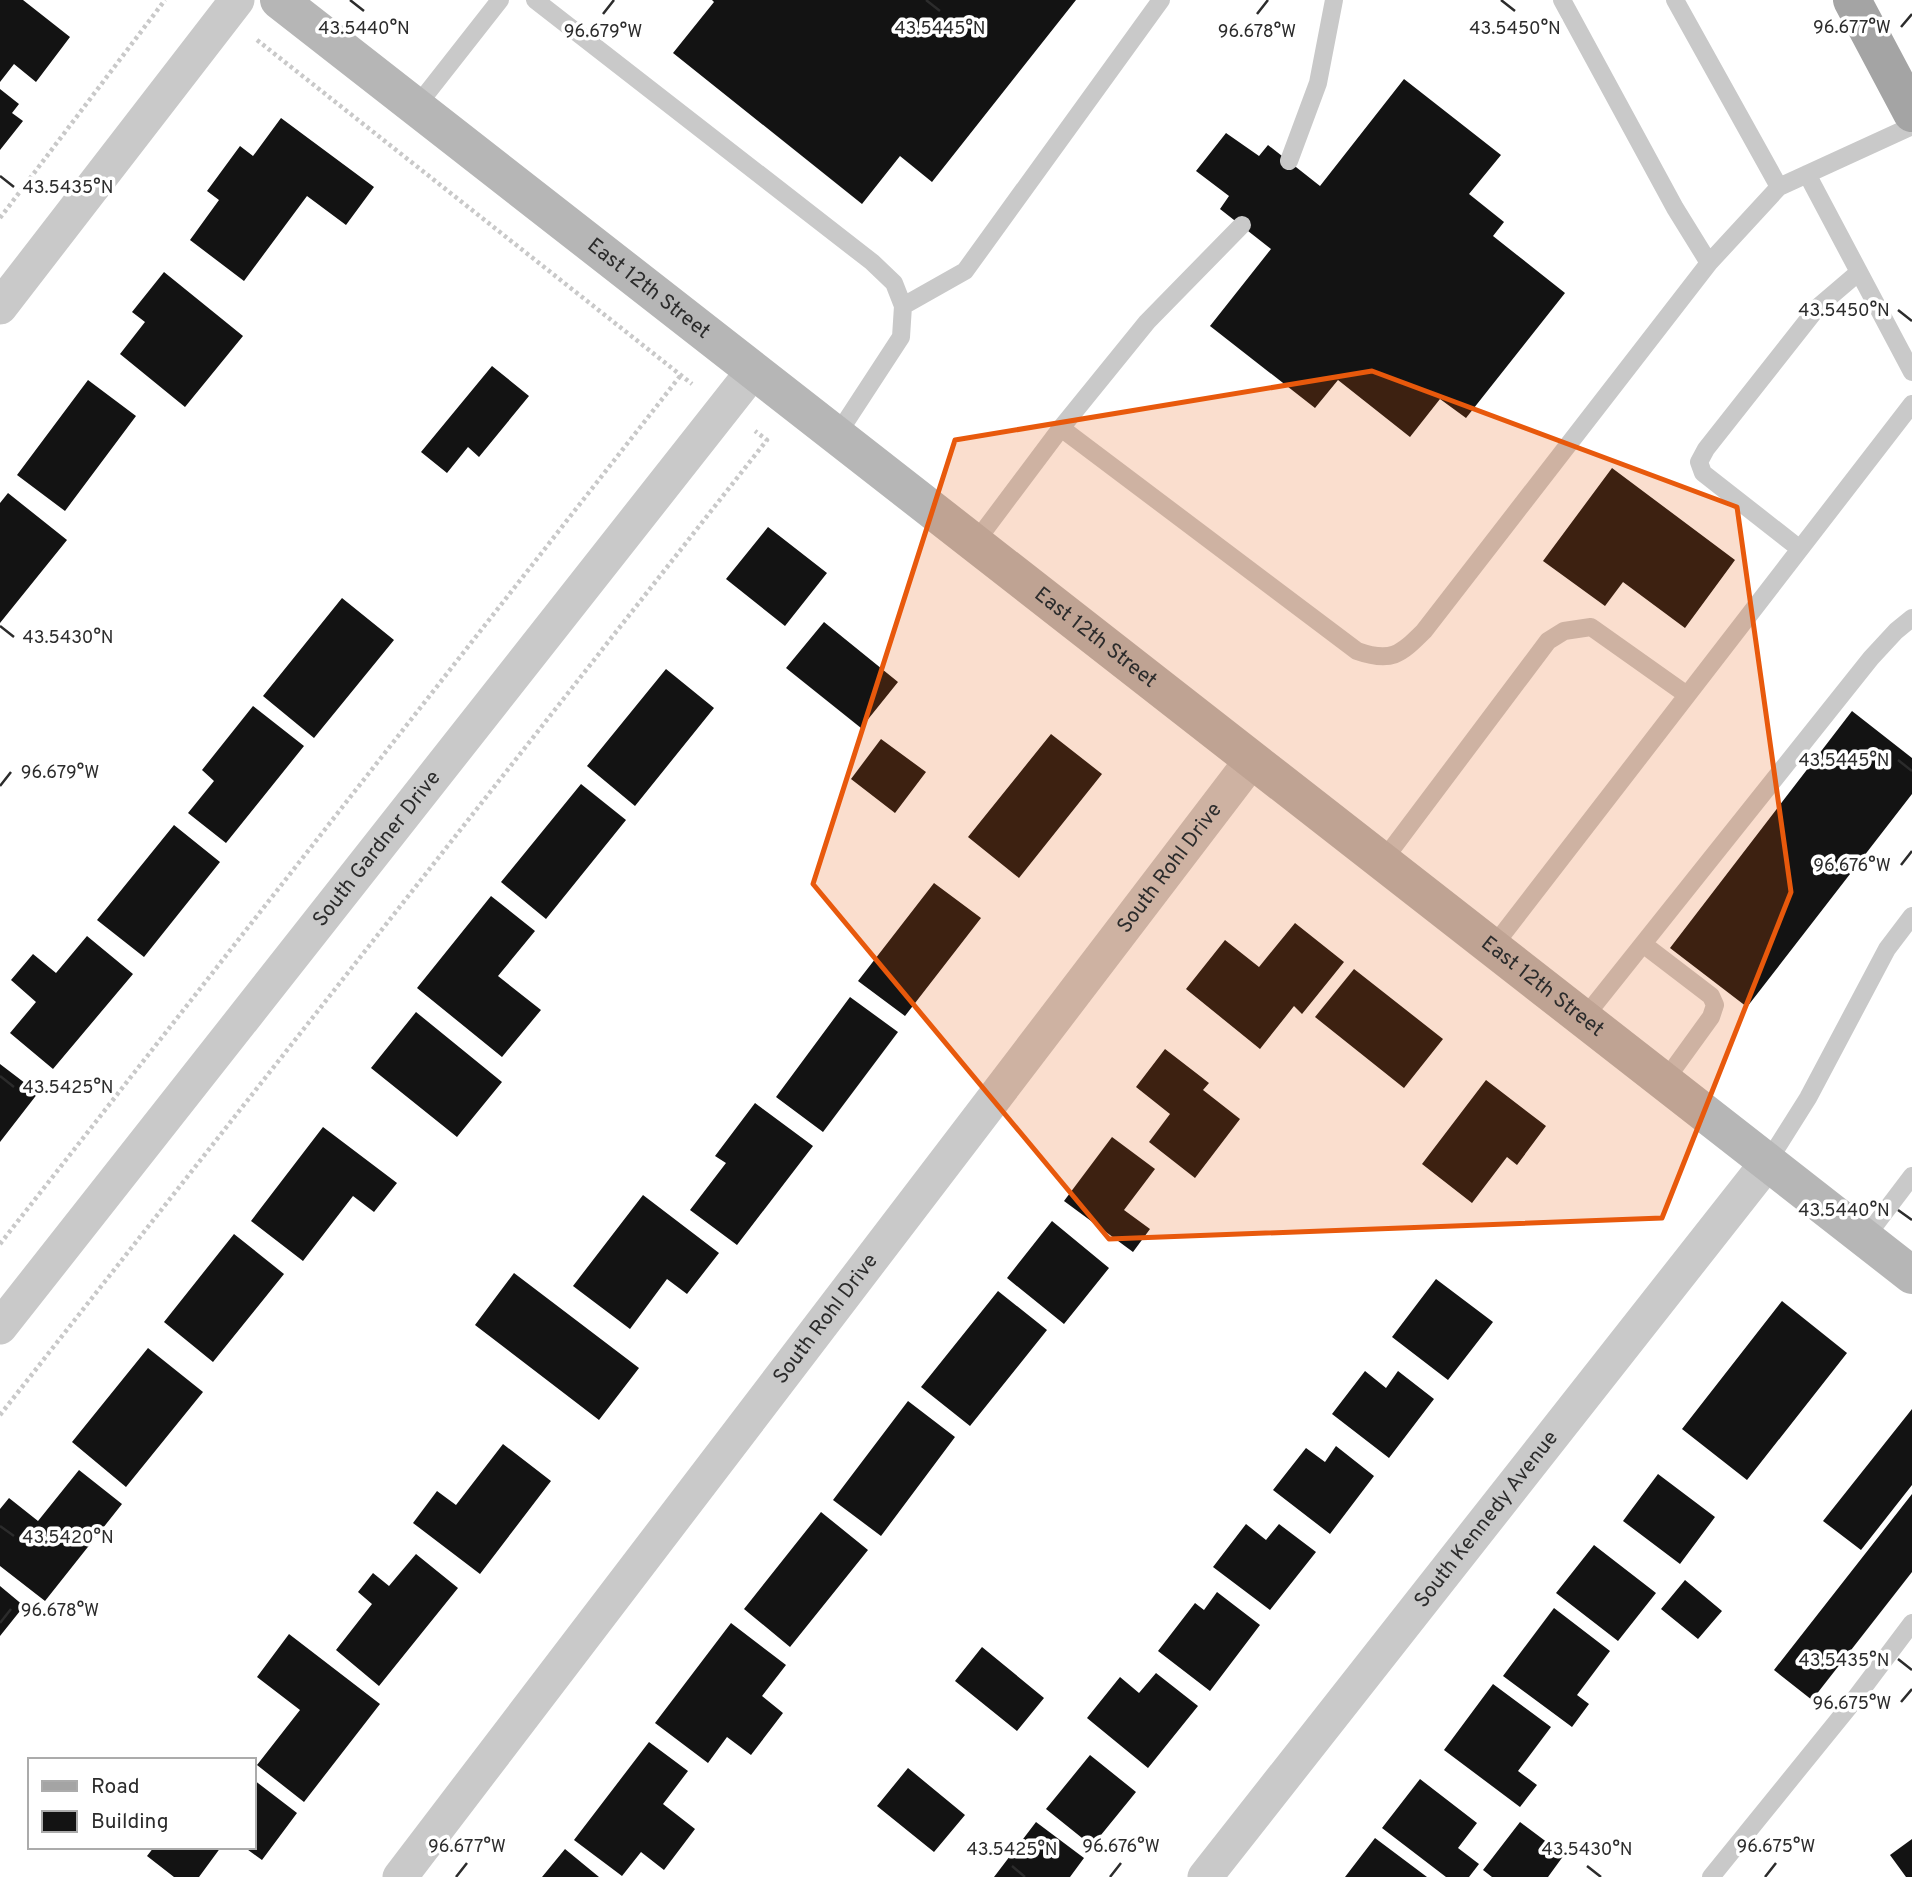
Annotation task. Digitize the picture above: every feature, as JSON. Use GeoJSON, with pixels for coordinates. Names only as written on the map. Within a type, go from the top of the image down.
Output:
{"type":"FeatureCollection","features":[{"type":"Feature","properties":{"kind":"main road"},"geometry":{"type":"LineString","coordinates":[[1852,0],[1912,113]]}},
{"type":"Feature","properties":{"kind":"street","name":"East 12th Street"},"geometry":{"type":"LineString","coordinates":[[279,0],[1912,1275]]}},
{"type":"Feature","properties":{"kind":"street"},"geometry":{"type":"LineString","coordinates":[[0,307],[231,7]]}},
{"type":"Feature","properties":{"kind":"street","name":"South Gardner Drive"},"geometry":{"type":"LineString","coordinates":[[0,1327],[754,370]]}},
{"type":"Feature","properties":{"kind":"street","name":"South Rohl Drive"},"geometry":{"type":"LineString","coordinates":[[400,1877],[1252,760]]}},
{"type":"Feature","properties":{"kind":"street","name":"South Kennedy Avenue"},"geometry":{"type":"LineString","coordinates":[[1205,1877],[1767,1163]]}},
{"type":"Feature","properties":{"kind":"lane"},"geometry":{"type":"LineString","coordinates":[[416,107],[500,0]]}},
{"type":"Feature","properties":{"kind":"lane"},"geometry":{"type":"LineString","coordinates":[[536,0],[872,262],[894,283],[903,306],[901,337],[837,435]]}},
{"type":"Feature","properties":{"kind":"lane"},"geometry":{"type":"LineString","coordinates":[[903,306],[965,271],[1161,0]]}},
{"type":"Feature","properties":{"kind":"lane"},"geometry":{"type":"LineString","coordinates":[[1289,161],[1318,83],[1334,0]]}},
{"type":"Feature","properties":{"kind":"lane"},"geometry":{"type":"LineString","coordinates":[[1562,0],[1675,208],[1709,263]]}},
{"type":"Feature","properties":{"kind":"lane"},"geometry":{"type":"LineString","coordinates":[[1675,0],[1779,187]]}},
{"type":"Feature","properties":{"kind":"lane"},"geometry":{"type":"LineString","coordinates":[[1060,428],[1357,651],[1376,658],[1393,656],[1409,646],[1424,631],[1709,263],[1779,187],[1912,126]]}},
{"type":"Feature","properties":{"kind":"lane"},"geometry":{"type":"LineString","coordinates":[[1807,174],[1912,372]]}},
{"type":"Feature","properties":{"kind":"lane"},"geometry":{"type":"LineString","coordinates":[[974,544],[1060,428],[1147,322],[1242,225]]}},
{"type":"Feature","properties":{"kind":"lane"},"geometry":{"type":"LineString","coordinates":[[1800,549],[1703,473],[1699,462],[1706,449],[1818,307],[1859,272]]}},
{"type":"Feature","properties":{"kind":"lane"},"geometry":{"type":"LineString","coordinates":[[1492,948],[1912,404]]}},
{"type":"Feature","properties":{"kind":"lane"},"geometry":{"type":"LineString","coordinates":[[1583,1019],[1871,658],[1912,618]]}},
{"type":"Feature","properties":{"kind":"lane"},"geometry":{"type":"LineString","coordinates":[[1381,862],[1548,641],[1564,631],[1591,627],[1687,695]]}},
{"type":"Feature","properties":{"kind":"lane"},"geometry":{"type":"LineString","coordinates":[[1767,1163],[1808,1098],[1887,949],[1912,916]]}},
{"type":"Feature","properties":{"kind":"lane"},"geometry":{"type":"LineString","coordinates":[[1643,944],[1711,996],[1715,1005],[1711,1017],[1664,1082]]}},
{"type":"Feature","properties":{"kind":"lane"},"geometry":{"type":"LineString","coordinates":[[1865,1238],[1912,1176]]}},
{"type":"Feature","properties":{"kind":"lane"},"geometry":{"type":"LineString","coordinates":[[1711,1877],[1848,1708],[1912,1623]]}},
{"type":"Feature","properties":{"kind":"path"},"geometry":{"type":"LineString","coordinates":[[0,218],[165,0]]}},
{"type":"Feature","properties":{"kind":"path"},"geometry":{"type":"LineString","coordinates":[[0,1415],[767,440],[681,375],[231,7]]}},
{"type":"Feature","properties":{"kind":"path"},"geometry":{"type":"LineString","coordinates":[[0,1244],[681,375]]}},
{"type":"Feature","properties":{"kind":"highlighted area"},"geometry":{"type":"Polygon","coordinates":[[[1372,371],[1737,507],[1791,892],[1662,1218],[1109,1239],[813,884],[955,440],[1372,371]]]}},
{"type":"Feature","properties":{"kind":"building"},"geometry":{"type":"Polygon","coordinates":[[[0,0],[23,0],[70,37],[36,82],[14,64],[0,82],[0,0]]]}},
{"type":"Feature","properties":{"kind":"building"},"geometry":{"type":"Polygon","coordinates":[[[712,0],[1076,0],[932,182],[900,156],[862,204],[673,53],[714,2],[712,0]]]}},
{"type":"Feature","properties":{"kind":"building"},"geometry":{"type":"Polygon","coordinates":[[[1404,79],[1501,155],[1469,194],[1504,222],[1493,236],[1565,293],[1466,418],[1440,399],[1410,437],[1338,380],[1315,408],[1210,326],[1271,249],[1220,209],[1229,196],[1196,171],[1226,133],[1259,156],[1268,145],[1320,186],[1404,79]]]}},
{"type":"Feature","properties":{"kind":"building"},"geometry":{"type":"Polygon","coordinates":[[[0,89],[19,104],[12,113],[23,121],[0,150],[0,89]]]}},
{"type":"Feature","properties":{"kind":"building"},"geometry":{"type":"Polygon","coordinates":[[[281,118],[374,187],[346,225],[307,196],[244,281],[190,240],[219,200],[207,191],[240,146],[253,156],[281,118]]]}},
{"type":"Feature","properties":{"kind":"building"},"geometry":{"type":"Polygon","coordinates":[[[164,272],[243,336],[185,407],[120,354],[145,322],[132,312],[164,272]]]}},
{"type":"Feature","properties":{"kind":"building"},"geometry":{"type":"Polygon","coordinates":[[[492,366],[529,396],[479,457],[468,447],[447,473],[421,452],[492,366]]]}},
{"type":"Feature","properties":{"kind":"building"},"geometry":{"type":"Polygon","coordinates":[[[88,380],[136,416],[65,511],[17,475],[88,380]]]}},
{"type":"Feature","properties":{"kind":"building"},"geometry":{"type":"Polygon","coordinates":[[[1612,468],[1735,560],[1685,628],[1623,582],[1605,606],[1543,561],[1612,468]]]}},
{"type":"Feature","properties":{"kind":"building"},"geometry":{"type":"Polygon","coordinates":[[[8,493],[67,540],[0,623],[0,503],[8,493]]]}},
{"type":"Feature","properties":{"kind":"building"},"geometry":{"type":"Polygon","coordinates":[[[768,527],[827,573],[785,626],[726,579],[768,527]]]}},
{"type":"Feature","properties":{"kind":"building"},"geometry":{"type":"Polygon","coordinates":[[[342,598],[394,640],[314,738],[263,696],[342,598]]]}},
{"type":"Feature","properties":{"kind":"building"},"geometry":{"type":"Polygon","coordinates":[[[824,622],[898,682],[861,728],[786,668],[824,622]]]}},
{"type":"Feature","properties":{"kind":"building"},"geometry":{"type":"Polygon","coordinates":[[[666,669],[714,708],[635,806],[587,766],[666,669]]]}},
{"type":"Feature","properties":{"kind":"building"},"geometry":{"type":"Polygon","coordinates":[[[253,706],[304,746],[226,843],[188,813],[214,781],[202,770],[253,706]]]}},
{"type":"Feature","properties":{"kind":"building"},"geometry":{"type":"Polygon","coordinates":[[[1852,711],[1912,758],[1912,794],[1747,1007],[1670,948],[1852,711]]]}},
{"type":"Feature","properties":{"kind":"building"},"geometry":{"type":"Polygon","coordinates":[[[1051,734],[1102,774],[1019,878],[968,837],[1051,734]]]}},
{"type":"Feature","properties":{"kind":"building"},"geometry":{"type":"Polygon","coordinates":[[[881,739],[926,772],[895,813],[851,779],[881,739]]]}},
{"type":"Feature","properties":{"kind":"building"},"geometry":{"type":"Polygon","coordinates":[[[581,784],[626,820],[546,919],[501,882],[581,784]]]}},
{"type":"Feature","properties":{"kind":"building"},"geometry":{"type":"Polygon","coordinates":[[[174,825],[220,862],[144,957],[97,920],[174,825]]]}},
{"type":"Feature","properties":{"kind":"building"},"geometry":{"type":"Polygon","coordinates":[[[934,883],[981,918],[905,1016],[858,981],[934,883]]]}},
{"type":"Feature","properties":{"kind":"building"},"geometry":{"type":"Polygon","coordinates":[[[491,896],[535,931],[498,976],[541,1010],[502,1057],[417,988],[491,896]]]}},
{"type":"Feature","properties":{"kind":"building"},"geometry":{"type":"Polygon","coordinates":[[[1295,923],[1344,962],[1302,1014],[1294,1006],[1260,1049],[1186,989],[1225,940],[1259,967],[1295,923]]]}},
{"type":"Feature","properties":{"kind":"building"},"geometry":{"type":"Polygon","coordinates":[[[87,936],[133,974],[53,1069],[10,1033],[36,1002],[11,980],[33,954],[56,973],[87,936]]]}},
{"type":"Feature","properties":{"kind":"building"},"geometry":{"type":"Polygon","coordinates":[[[1354,969],[1443,1039],[1404,1088],[1315,1017],[1354,969]]]}},
{"type":"Feature","properties":{"kind":"building"},"geometry":{"type":"Polygon","coordinates":[[[850,997],[898,1032],[823,1132],[776,1097],[850,997]]]}},
{"type":"Feature","properties":{"kind":"building"},"geometry":{"type":"Polygon","coordinates":[[[416,1012],[502,1082],[457,1137],[371,1068],[416,1012]]]}},
{"type":"Feature","properties":{"kind":"building"},"geometry":{"type":"Polygon","coordinates":[[[1165,1049],[1209,1083],[1203,1090],[1240,1119],[1195,1178],[1149,1142],[1170,1114],[1136,1087],[1165,1049]]]}},
{"type":"Feature","properties":{"kind":"building"},"geometry":{"type":"Polygon","coordinates":[[[0,1064],[38,1093],[0,1142],[0,1064]]]}},
{"type":"Feature","properties":{"kind":"building"},"geometry":{"type":"Polygon","coordinates":[[[1486,1080],[1546,1126],[1517,1165],[1507,1157],[1472,1203],[1422,1164],[1486,1080]]]}},
{"type":"Feature","properties":{"kind":"building"},"geometry":{"type":"Polygon","coordinates":[[[755,1103],[813,1146],[737,1245],[690,1210],[726,1163],[715,1156],[755,1103]]]}},
{"type":"Feature","properties":{"kind":"building"},"geometry":{"type":"Polygon","coordinates":[[[323,1127],[397,1183],[374,1212],[353,1196],[303,1261],[251,1221],[323,1127]]]}},
{"type":"Feature","properties":{"kind":"building"},"geometry":{"type":"Polygon","coordinates":[[[1112,1137],[1155,1169],[1124,1210],[1150,1229],[1133,1252],[1064,1201],[1112,1137]]]}},
{"type":"Feature","properties":{"kind":"building"},"geometry":{"type":"Polygon","coordinates":[[[643,1195],[719,1253],[687,1294],[667,1279],[630,1329],[573,1286],[643,1195]]]}},
{"type":"Feature","properties":{"kind":"building"},"geometry":{"type":"Polygon","coordinates":[[[1052,1221],[1109,1268],[1064,1324],[1007,1278],[1052,1221]]]}},
{"type":"Feature","properties":{"kind":"building"},"geometry":{"type":"Polygon","coordinates":[[[234,1234],[284,1274],[213,1362],[164,1322],[234,1234]]]}},
{"type":"Feature","properties":{"kind":"building"},"geometry":{"type":"Polygon","coordinates":[[[514,1273],[639,1368],[599,1420],[475,1325],[514,1273]]]}},
{"type":"Feature","properties":{"kind":"building"},"geometry":{"type":"Polygon","coordinates":[[[1436,1279],[1493,1322],[1448,1380],[1392,1337],[1436,1279]]]}},
{"type":"Feature","properties":{"kind":"building"},"geometry":{"type":"Polygon","coordinates":[[[998,1291],[1047,1330],[970,1426],[921,1387],[998,1291]]]}},
{"type":"Feature","properties":{"kind":"building"},"geometry":{"type":"Polygon","coordinates":[[[1782,1301],[1847,1353],[1747,1480],[1682,1429],[1782,1301]]]}},
{"type":"Feature","properties":{"kind":"building"},"geometry":{"type":"Polygon","coordinates":[[[148,1348],[203,1392],[126,1487],[72,1442],[148,1348]]]}},
{"type":"Feature","properties":{"kind":"building"},"geometry":{"type":"Polygon","coordinates":[[[1365,1371],[1386,1388],[1398,1371],[1434,1399],[1389,1458],[1332,1414],[1365,1371]]]}},
{"type":"Feature","properties":{"kind":"building"},"geometry":{"type":"Polygon","coordinates":[[[908,1401],[955,1437],[881,1536],[833,1500],[908,1401]]]}},
{"type":"Feature","properties":{"kind":"building"},"geometry":{"type":"Polygon","coordinates":[[[1912,1409],[1912,1485],[1861,1550],[1823,1521],[1912,1409]]]}},
{"type":"Feature","properties":{"kind":"building"},"geometry":{"type":"Polygon","coordinates":[[[503,1444],[551,1481],[480,1574],[413,1523],[437,1491],[456,1505],[503,1444]]]}},
{"type":"Feature","properties":{"kind":"building"},"geometry":{"type":"Polygon","coordinates":[[[1336,1446],[1374,1476],[1330,1534],[1273,1490],[1306,1448],[1325,1462],[1336,1446]]]}},
{"type":"Feature","properties":{"kind":"building"},"geometry":{"type":"Polygon","coordinates":[[[79,1470],[122,1504],[45,1601],[0,1566],[0,1509],[9,1498],[38,1521],[79,1470]]]}},
{"type":"Feature","properties":{"kind":"building"},"geometry":{"type":"Polygon","coordinates":[[[1658,1474],[1715,1517],[1680,1564],[1623,1521],[1658,1474]]]}},
{"type":"Feature","properties":{"kind":"building"},"geometry":{"type":"Polygon","coordinates":[[[1912,1494],[1912,1572],[1812,1700],[1774,1670],[1912,1494]]]}},
{"type":"Feature","properties":{"kind":"building"},"geometry":{"type":"Polygon","coordinates":[[[821,1512],[868,1550],[790,1647],[744,1609],[821,1512]]]}},
{"type":"Feature","properties":{"kind":"building"},"geometry":{"type":"Polygon","coordinates":[[[1246,1524],[1266,1540],[1279,1524],[1316,1552],[1270,1610],[1213,1567],[1246,1524]]]}},
{"type":"Feature","properties":{"kind":"building"},"geometry":{"type":"Polygon","coordinates":[[[1594,1545],[1656,1593],[1618,1641],[1556,1593],[1594,1545]]]}},
{"type":"Feature","properties":{"kind":"building"},"geometry":{"type":"Polygon","coordinates":[[[416,1554],[458,1588],[379,1686],[336,1650],[372,1604],[358,1592],[373,1573],[389,1586],[416,1554]]]}},
{"type":"Feature","properties":{"kind":"building"},"geometry":{"type":"Polygon","coordinates":[[[1685,1580],[1722,1611],[1698,1639],[1661,1609],[1685,1580]]]}},
{"type":"Feature","properties":{"kind":"building"},"geometry":{"type":"Polygon","coordinates":[[[0,1586],[24,1606],[0,1636],[0,1586]]]}},
{"type":"Feature","properties":{"kind":"building"},"geometry":{"type":"Polygon","coordinates":[[[1217,1592],[1260,1625],[1210,1691],[1158,1651],[1195,1603],[1204,1610],[1217,1592]]]}},
{"type":"Feature","properties":{"kind":"building"},"geometry":{"type":"Polygon","coordinates":[[[1554,1608],[1610,1651],[1577,1695],[1589,1704],[1572,1727],[1503,1676],[1554,1608]]]}},
{"type":"Feature","properties":{"kind":"building"},"geometry":{"type":"Polygon","coordinates":[[[731,1623],[786,1665],[762,1696],[783,1713],[751,1755],[727,1737],[708,1763],[655,1723],[731,1623]]]}},
{"type":"Feature","properties":{"kind":"building"},"geometry":{"type":"Polygon","coordinates":[[[289,1634],[380,1704],[304,1802],[257,1765],[300,1710],[257,1677],[289,1634]]]}},
{"type":"Feature","properties":{"kind":"building"},"geometry":{"type":"Polygon","coordinates":[[[982,1647],[1044,1698],[1017,1731],[955,1681],[982,1647]]]}},
{"type":"Feature","properties":{"kind":"building"},"geometry":{"type":"Polygon","coordinates":[[[1156,1673],[1198,1706],[1148,1768],[1087,1718],[1120,1677],[1139,1693],[1156,1673]]]}},
{"type":"Feature","properties":{"kind":"building"},"geometry":{"type":"Polygon","coordinates":[[[1493,1684],[1551,1727],[1518,1771],[1537,1785],[1520,1807],[1444,1750],[1493,1684]]]}},
{"type":"Feature","properties":{"kind":"building"},"geometry":{"type":"Polygon","coordinates":[[[649,1742],[688,1771],[663,1804],[695,1829],[664,1870],[641,1852],[622,1876],[574,1840],[649,1742]]]}},
{"type":"Feature","properties":{"kind":"building"},"geometry":{"type":"Polygon","coordinates":[[[1090,1755],[1136,1792],[1092,1846],[1046,1809],[1090,1755]]]}},
{"type":"Feature","properties":{"kind":"building"},"geometry":{"type":"Polygon","coordinates":[[[908,1768],[965,1815],[934,1852],[877,1806],[908,1768]]]}},
{"type":"Feature","properties":{"kind":"building"},"geometry":{"type":"Polygon","coordinates":[[[1420,1779],[1477,1823],[1458,1848],[1479,1864],[1469,1877],[1446,1877],[1382,1828],[1420,1779]]]}},
{"type":"Feature","properties":{"kind":"building"},"geometry":{"type":"Polygon","coordinates":[[[256,1782],[297,1813],[262,1860],[247,1849],[256,1849],[256,1782]]]}},
{"type":"Feature","properties":{"kind":"building"},"geometry":{"type":"Polygon","coordinates":[[[1036,1822],[1084,1858],[1070,1877],[994,1877],[1036,1822]]]}},
{"type":"Feature","properties":{"kind":"building"},"geometry":{"type":"Polygon","coordinates":[[[1520,1822],[1564,1855],[1548,1877],[1492,1877],[1483,1870],[1520,1822]]]}},
{"type":"Feature","properties":{"kind":"building"},"geometry":{"type":"Polygon","coordinates":[[[1375,1838],[1427,1877],[1345,1877],[1375,1838]]]}},
{"type":"Feature","properties":{"kind":"building"},"geometry":{"type":"Polygon","coordinates":[[[1912,1839],[1912,1877],[1906,1877],[1890,1855],[1912,1839]]]}},
{"type":"Feature","properties":{"kind":"building"},"geometry":{"type":"Polygon","coordinates":[[[152,1849],[220,1849],[199,1877],[174,1877],[147,1856],[152,1849]]]}},
{"type":"Feature","properties":{"kind":"building"},"geometry":{"type":"Polygon","coordinates":[[[565,1849],[599,1877],[542,1877],[565,1849]]]}}]}
